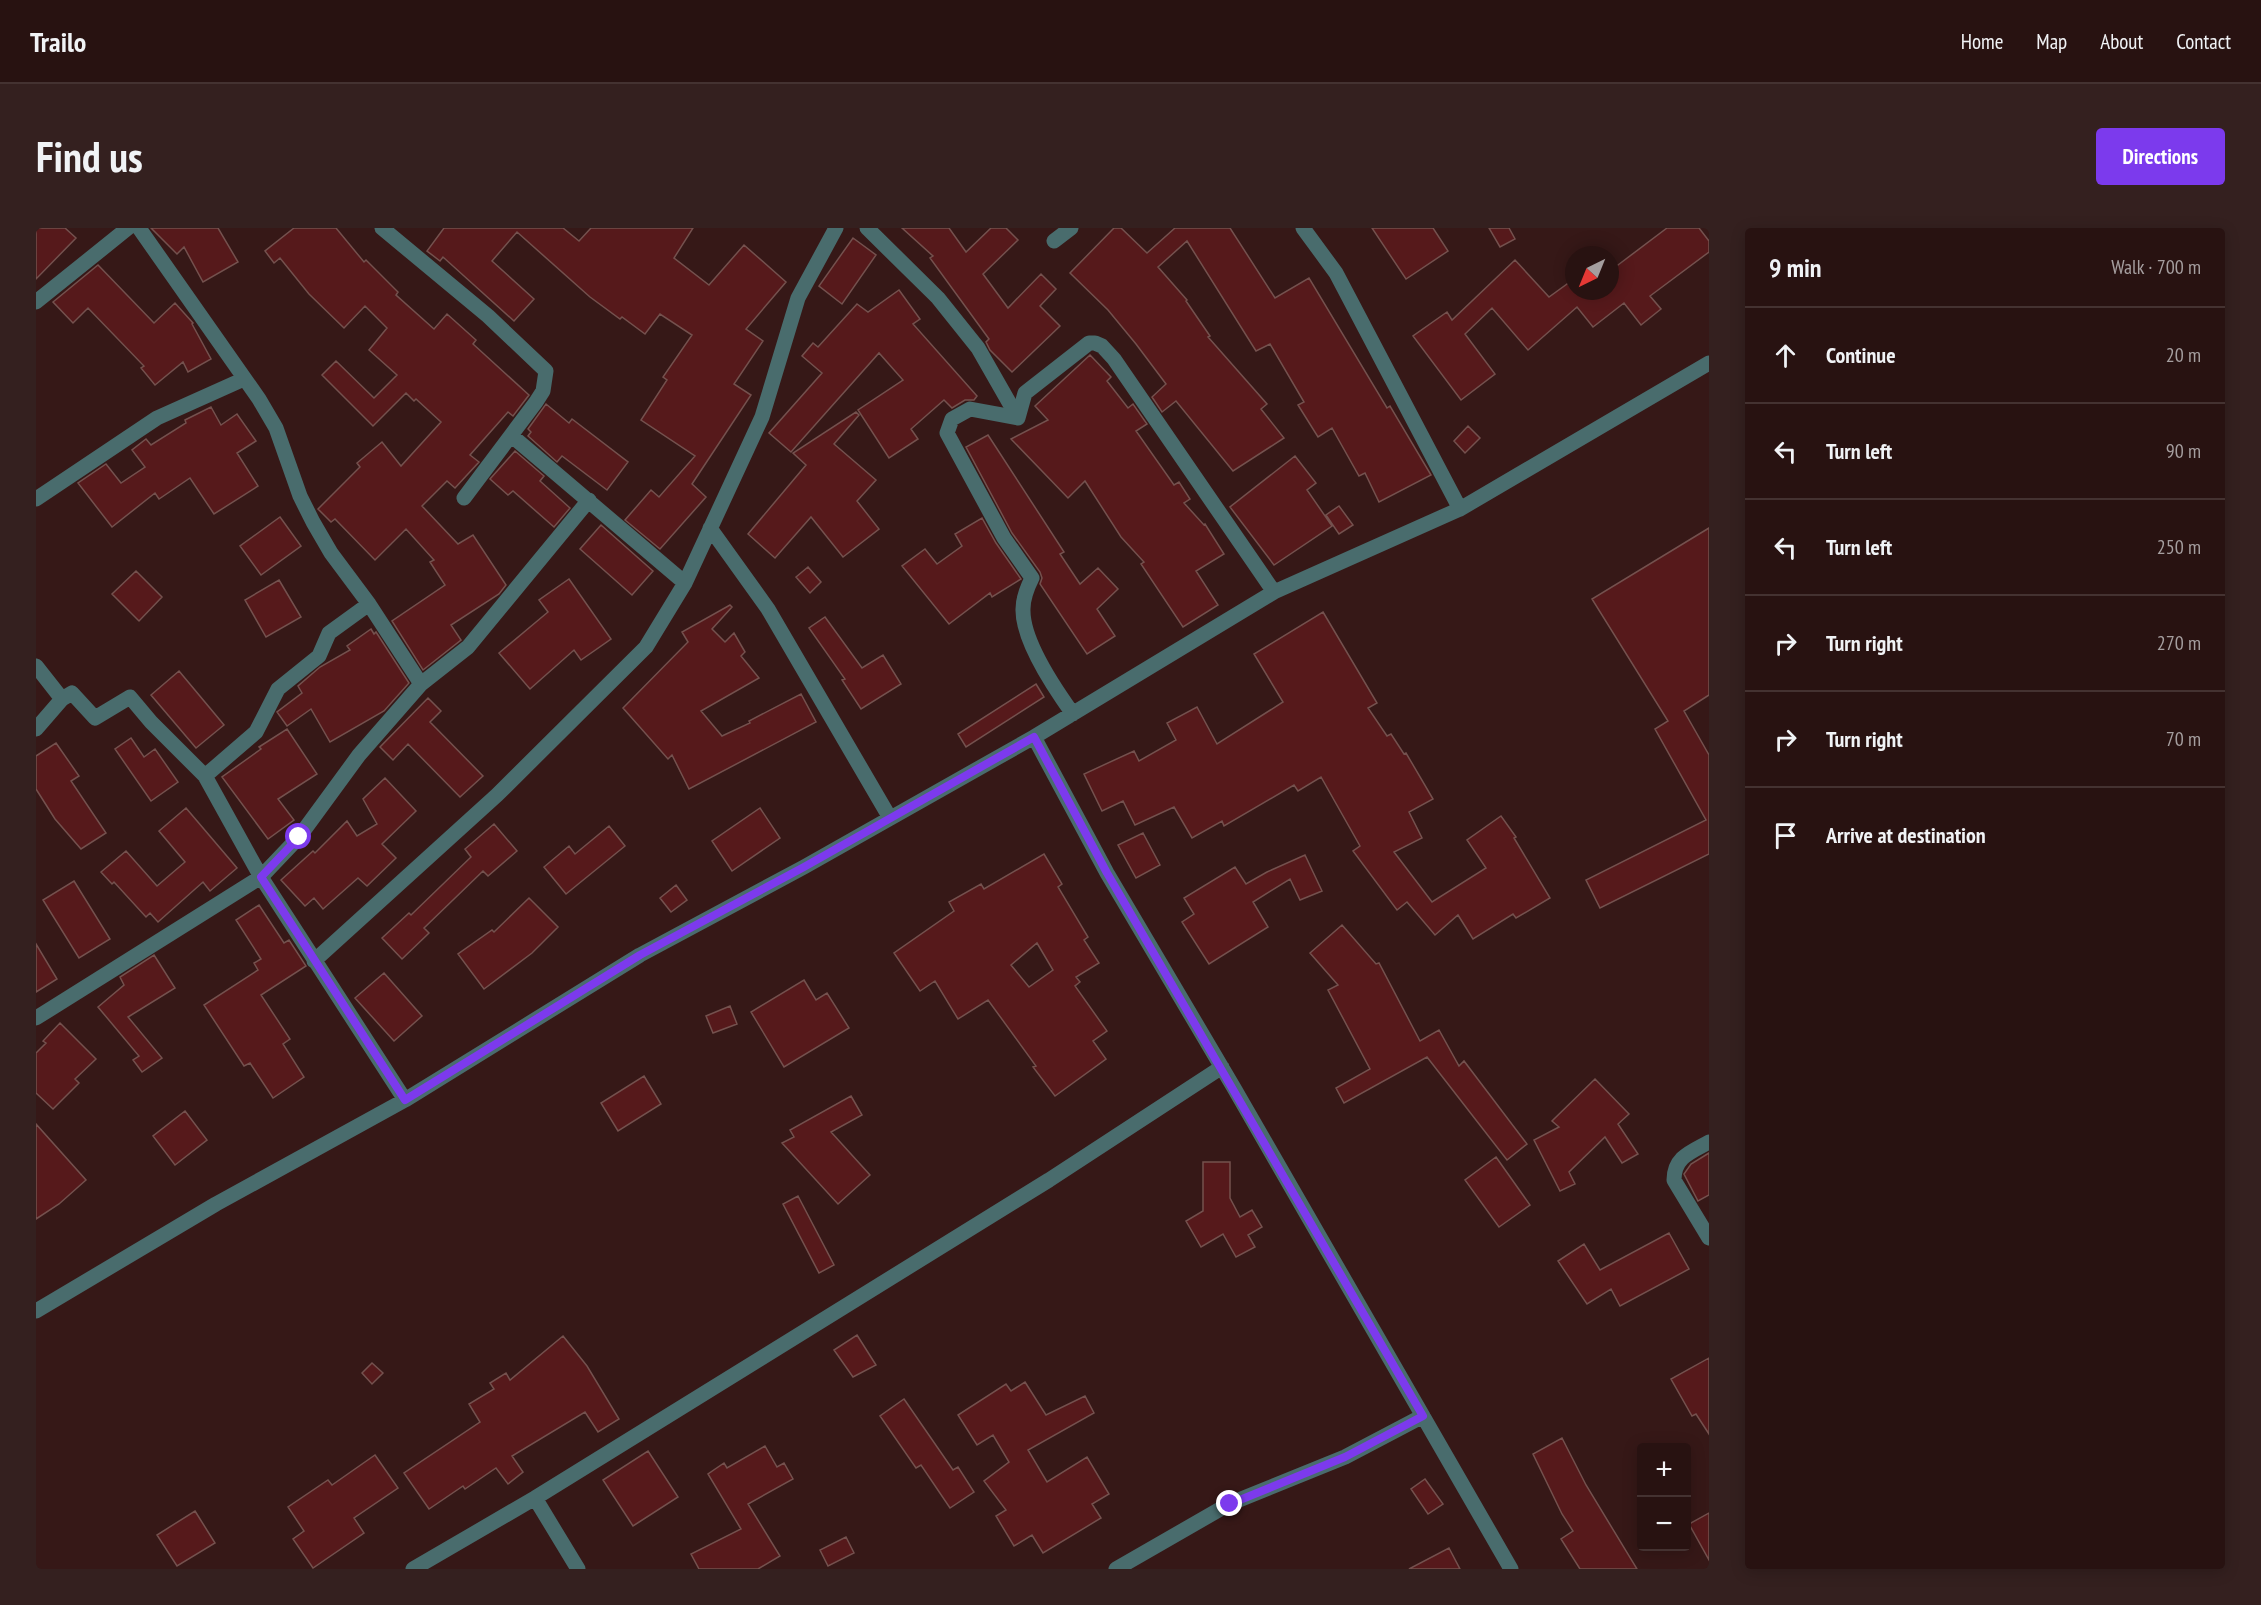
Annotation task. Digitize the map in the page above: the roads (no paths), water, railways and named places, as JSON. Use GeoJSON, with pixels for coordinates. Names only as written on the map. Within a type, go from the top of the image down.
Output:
{"type":"FeatureCollection","features":[{"type":"Feature","properties":{"kind":"street"},"geometry":{"type":"LineString","coordinates":[[36,302],[128,228]]}},
{"type":"Feature","properties":{"kind":"street"},"geometry":{"type":"LineString","coordinates":[[139,228],[276,428],[300,496],[313,522],[331,553],[369,604],[421,684]]}},
{"type":"Feature","properties":{"kind":"street"},"geometry":{"type":"LineString","coordinates":[[314,961],[497,795],[646,647],[685,583],[762,417],[798,298],[836,228]]}},
{"type":"Feature","properties":{"kind":"street"},"geometry":{"type":"LineString","coordinates":[[867,228],[938,298],[978,348],[1018,418]]}},
{"type":"Feature","properties":{"kind":"street"},"geometry":{"type":"LineString","coordinates":[[1054,241],[1071,228]]}},
{"type":"Feature","properties":{"kind":"street"},"geometry":{"type":"LineString","coordinates":[[1303,228],[1336,273],[1460,510]]}},
{"type":"Feature","properties":{"kind":"street"},"geometry":{"type":"LineString","coordinates":[[387,229],[488,316],[546,371],[543,391],[464,498]]}},
{"type":"Feature","properties":{"kind":"street"},"geometry":{"type":"LineString","coordinates":[[1018,418],[1025,393],[1089,343],[1102,346],[1114,358],[1274,592]]}},
{"type":"Feature","properties":{"kind":"street"},"geometry":{"type":"LineString","coordinates":[[36,1311],[216,1204],[405,1100],[640,955],[1034,737],[1274,592],[1460,510],[1709,363]]}},
{"type":"Feature","properties":{"kind":"street"},"geometry":{"type":"LineString","coordinates":[[36,499],[158,418],[244,379]]}},
{"type":"Feature","properties":{"kind":"street"},"geometry":{"type":"LineString","coordinates":[[1018,418],[970,409],[952,419],[947,433],[1004,538],[1032,578],[1025,593],[1023,611],[1029,636],[1045,674],[1073,714]]}},
{"type":"Feature","properties":{"kind":"street"},"geometry":{"type":"LineString","coordinates":[[512,436],[685,583]]}},
{"type":"Feature","properties":{"kind":"street"},"geometry":{"type":"LineString","coordinates":[[36,1018],[261,877],[299,837],[359,755],[421,684],[468,648],[589,500]]}},
{"type":"Feature","properties":{"kind":"street"},"geometry":{"type":"LineString","coordinates":[[710,528],[768,609],[890,818]]}},
{"type":"Feature","properties":{"kind":"street"},"geometry":{"type":"LineString","coordinates":[[205,776],[256,732],[278,688],[319,656],[329,633],[369,604]]}},
{"type":"Feature","properties":{"kind":"street"},"geometry":{"type":"LineString","coordinates":[[36,666],[62,699]]}},
{"type":"Feature","properties":{"kind":"street"},"geometry":{"type":"LineString","coordinates":[[36,729],[62,699],[72,693],[95,718],[130,697],[151,722],[205,776],[261,877],[405,1100]]}},
{"type":"Feature","properties":{"kind":"street"},"geometry":{"type":"LineString","coordinates":[[1034,737],[1107,873],[1222,1067],[1511,1569]]}},
{"type":"Feature","properties":{"kind":"street"},"geometry":{"type":"LineString","coordinates":[[413,1569],[535,1498],[1049,1180],[1222,1067]]}},
{"type":"Feature","properties":{"kind":"street"},"geometry":{"type":"LineString","coordinates":[[1709,1142],[1678,1162],[1674,1169],[1674,1180],[1709,1238]]}},
{"type":"Feature","properties":{"kind":"street"},"geometry":{"type":"LineString","coordinates":[[1116,1569],[1230,1504],[1345,1457],[1423,1416]]}},
{"type":"Feature","properties":{"kind":"street"},"geometry":{"type":"LineString","coordinates":[[535,1498],[579,1569]]}}]}
